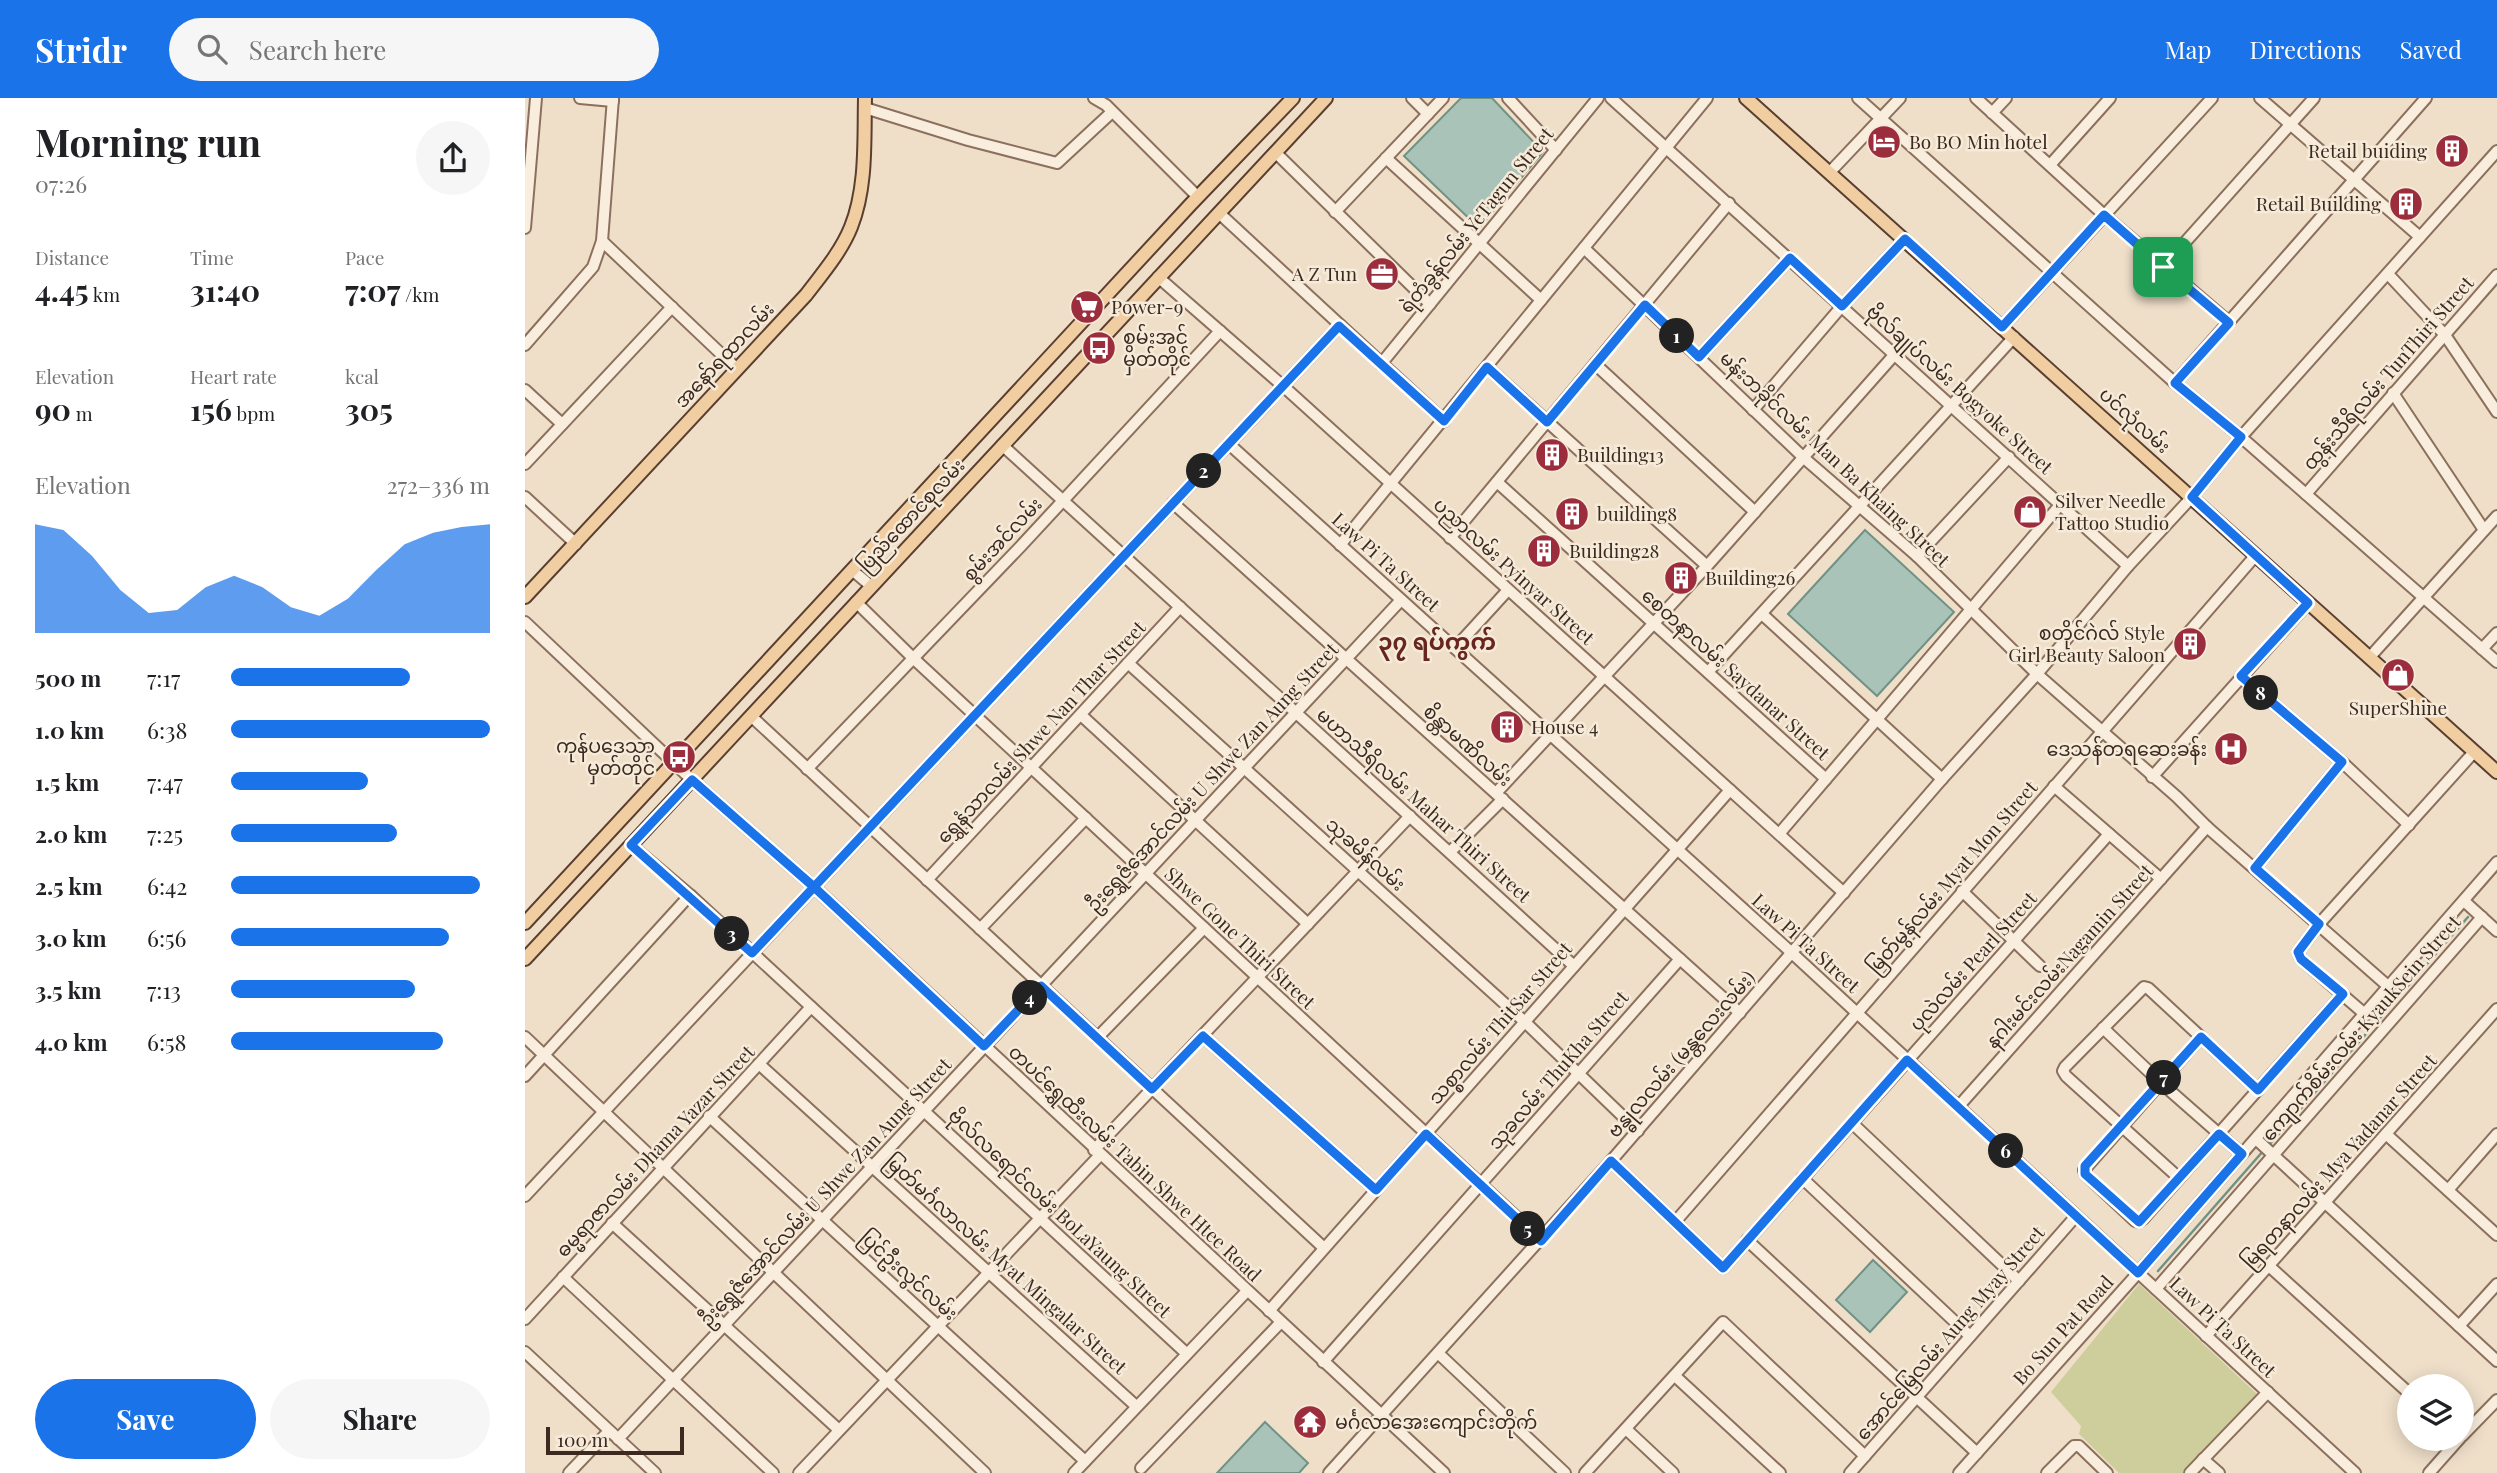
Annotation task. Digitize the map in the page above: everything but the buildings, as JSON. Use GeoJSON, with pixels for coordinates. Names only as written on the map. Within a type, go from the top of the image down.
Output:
{"type":"FeatureCollection","features":[{"type":"Feature","properties":{"kind":"main road","name":"ပြည်ထောင်စုလမ်း"},"geometry":{"type":"LineString","coordinates":[[525,923],[1293,98]]}},
{"type":"Feature","properties":{"kind":"main road","name":"ပြည်ထောင်စုလမ်း"},"geometry":{"type":"LineString","coordinates":[[525,959],[1326,98]]}},
{"type":"Feature","properties":{"kind":"main road","name":"ပင်လုံလမ်း"},"geometry":{"type":"LineString","coordinates":[[1746,98],[2497,772]]}},
{"type":"Feature","properties":{"kind":"main road","name":"အနော်ရထာလမ်း"},"geometry":{"type":"LineString","coordinates":[[525,597],[806,295],[834,259],[851,227],[861,189],[865,103]]}},
{"type":"Feature","properties":{"kind":"main road"},"geometry":{"type":"LineString","coordinates":[[1122,279],[1140,296]]}},
{"type":"Feature","properties":{"kind":"street"},"geometry":{"type":"LineString","coordinates":[[525,228],[536,98]]}},
{"type":"Feature","properties":{"kind":"street"},"geometry":{"type":"LineString","coordinates":[[525,345],[593,267],[602,241],[613,99],[580,98]]}},
{"type":"Feature","properties":{"kind":"street"},"geometry":{"type":"LineString","coordinates":[[1094,98],[1110,105],[1198,197]]}},
{"type":"Feature","properties":{"kind":"street"},"geometry":{"type":"LineString","coordinates":[[1412,98],[1428,114]]}},
{"type":"Feature","properties":{"kind":"street"},"geometry":{"type":"LineString","coordinates":[[1335,212],[1443,98]]}},
{"type":"Feature","properties":{"kind":"street"},"geometry":{"type":"LineString","coordinates":[[1508,98],[1556,150]]}},
{"type":"Feature","properties":{"kind":"street","name":"ရဲတံခွန်လမ်း YeTagun Street"},"geometry":{"type":"LineString","coordinates":[[1381,364],[1598,98]]}},
{"type":"Feature","properties":{"kind":"street","name":"ဗိုလ်ချုပ်လမ်း Bogyoke Street"},"geometry":{"type":"LineString","coordinates":[[1611,98],[2128,566]]}},
{"type":"Feature","properties":{"kind":"street"},"geometry":{"type":"LineString","coordinates":[[1340,545],[1707,98]]}},
{"type":"Feature","properties":{"kind":"street"},"geometry":{"type":"LineString","coordinates":[[1858,98],[2175,383],[2241,437],[2497,662]]}},
{"type":"Feature","properties":{"kind":"street"},"geometry":{"type":"LineString","coordinates":[[1830,172],[1900,98]]}},
{"type":"Feature","properties":{"kind":"street"},"geometry":{"type":"LineString","coordinates":[[1976,98],[2104,215],[2229,323]]}},
{"type":"Feature","properties":{"kind":"street"},"geometry":{"type":"LineString","coordinates":[[1993,113],[2006,98]]}},
{"type":"Feature","properties":{"kind":"street"},"geometry":{"type":"LineString","coordinates":[[2050,165],[2110,98]]}},
{"type":"Feature","properties":{"kind":"street"},"geometry":{"type":"LineString","coordinates":[[2002,327],[2212,98]]}},
{"type":"Feature","properties":{"kind":"street"},"geometry":{"type":"LineString","coordinates":[[2260,98],[2420,237]]}},
{"type":"Feature","properties":{"kind":"street"},"geometry":{"type":"LineString","coordinates":[[2163,267],[2314,98]]}},
{"type":"Feature","properties":{"kind":"street"},"geometry":{"type":"LineString","coordinates":[[2175,383],[2426,98]]}},
{"type":"Feature","properties":{"kind":"street"},"geometry":{"type":"LineString","coordinates":[[865,103],[968,140],[1057,163],[1110,105]]}},
{"type":"Feature","properties":{"kind":"street","name":"ဗန္ဓုလလမ်း (မန္တလေးလမ်း)"},"geometry":{"type":"LineString","coordinates":[[1329,1473],[1541,1241],[1942,779],[2037,674],[2128,566],[2192,497],[2241,437],[2497,151]]}},
{"type":"Feature","properties":{"kind":"street"},"geometry":{"type":"LineString","coordinates":[[1276,153],[1430,304]]}},
{"type":"Feature","properties":{"kind":"street"},"geometry":{"type":"LineString","coordinates":[[1386,158],[1541,300]]}},
{"type":"Feature","properties":{"kind":"street"},"geometry":{"type":"LineString","coordinates":[[1450,538],[1729,203]]}},
{"type":"Feature","properties":{"kind":"street"},"geometry":{"type":"LineString","coordinates":[[1219,213],[1444,421]]}},
{"type":"Feature","properties":{"kind":"street"},"geometry":{"type":"LineString","coordinates":[[1753,410],[1842,306],[1905,239]]}},
{"type":"Feature","properties":{"kind":"street"},"geometry":{"type":"LineString","coordinates":[[602,241],[737,369]]}},
{"type":"Feature","properties":{"kind":"street","name":"မန်းဘခိုင်လမ်း Man Ba Khaing Street"},"geometry":{"type":"LineString","coordinates":[[1584,248],[1804,458],[1917,556],[2037,674],[2101,732]]}},
{"type":"Feature","properties":{"kind":"street"},"geometry":{"type":"LineString","coordinates":[[1699,357],[1790,258]]}},
{"type":"Feature","properties":{"kind":"street"},"geometry":{"type":"LineString","coordinates":[[2388,274],[2445,335],[2497,412]]}},
{"type":"Feature","properties":{"kind":"street","name":"ပညာလမ်း Pyinyar Street"},"geometry":{"type":"LineString","coordinates":[[1158,277],[1283,386],[1844,892]]}},
{"type":"Feature","properties":{"kind":"street","name":"ထွန်းသီရိလမ်း TunThiri Street"},"geometry":{"type":"LineString","coordinates":[[2306,494],[2495,281]]}},
{"type":"Feature","properties":{"kind":"street"},"geometry":{"type":"LineString","coordinates":[[525,464],[671,307]]}},
{"type":"Feature","properties":{"kind":"street"},"geometry":{"type":"LineString","coordinates":[[525,1196],[1339,326]]}},
{"type":"Feature","properties":{"kind":"street","name":"စွမ်းအင်လမ်း"},"geometry":{"type":"LineString","coordinates":[[807,769],[1220,331]]}},
{"type":"Feature","properties":{"kind":"street"},"geometry":{"type":"LineString","coordinates":[[1708,672],[2014,337]]}},
{"type":"Feature","properties":{"kind":"street"},"geometry":{"type":"LineString","coordinates":[[1450,852],[1895,354]]}},
{"type":"Feature","properties":{"kind":"street"},"geometry":{"type":"LineString","coordinates":[[1595,364],[1755,512]]}},
{"type":"Feature","properties":{"kind":"street"},"geometry":{"type":"LineString","coordinates":[[1487,367],[1707,566]]}},
{"type":"Feature","properties":{"kind":"street"},"geometry":{"type":"LineString","coordinates":[[525,390],[562,424]]}},
{"type":"Feature","properties":{"kind":"street"},"geometry":{"type":"LineString","coordinates":[[2393,393],[2484,530]]}},
{"type":"Feature","properties":{"kind":"street","name":"Law Pi Ta Street"},"geometry":{"type":"LineString","coordinates":[[1229,444],[1856,1013],[2355,1473]]}},
{"type":"Feature","properties":{"kind":"street","name":"မဟာသီရိလမ်း Mahar Thiri Street"},"geometry":{"type":"LineString","coordinates":[[1002,445],[1574,966]]}},
{"type":"Feature","properties":{"kind":"street"},"geometry":{"type":"LineString","coordinates":[[1917,556],[2009,457]]}},
{"type":"Feature","properties":{"kind":"street","name":"စေတနာလမ်း Saydanar Street"},"geometry":{"type":"LineString","coordinates":[[1497,482],[1826,779]]}},
{"type":"Feature","properties":{"kind":"street"},"geometry":{"type":"LineString","coordinates":[[525,497],[576,544]]}},
{"type":"Feature","properties":{"kind":"street","name":"စိန္တာမဏိလမ်း"},"geometry":{"type":"LineString","coordinates":[[1173,503],[1740,1013]]}},
{"type":"Feature","properties":{"kind":"street"},"geometry":{"type":"LineString","coordinates":[[1779,834],[2060,505]]}},
{"type":"Feature","properties":{"kind":"street"},"geometry":{"type":"LineString","coordinates":[[2369,658],[2497,516]]}},
{"type":"Feature","properties":{"kind":"street","name":"မြတ်မွန်လမ်း Myat Mon Street"},"geometry":{"type":"LineString","coordinates":[[1675,1222],[2256,555]]}},
{"type":"Feature","properties":{"kind":"street"},"geometry":{"type":"LineString","coordinates":[[852,570],[870,586]]}},
{"type":"Feature","properties":{"kind":"street"},"geometry":{"type":"LineString","coordinates":[[1455,649],[1508,590]]}},
{"type":"Feature","properties":{"kind":"street","name":"ဦးရွှေဇံအောင်လမ်း U Shwe Zan Aung Street"},"geometry":{"type":"LineString","coordinates":[[569,1473],[673,1380],[1401,600]]}},
{"type":"Feature","properties":{"kind":"street","name":"Shwe Gone Thiri Street"},"geometry":{"type":"LineString","coordinates":[[856,602],[1541,1241]]}},
{"type":"Feature","properties":{"kind":"street"},"geometry":{"type":"LineString","coordinates":[[2152,777],[2308,603]]}},
{"type":"Feature","properties":{"kind":"street","name":"ရွှေနံသာလမ်း Shwe Nan Thar Street"},"geometry":{"type":"LineString","coordinates":[[927,880],[1180,607]]}},
{"type":"Feature","properties":{"kind":"street"},"geometry":{"type":"LineString","coordinates":[[1762,614],[1942,779]]}},
{"type":"Feature","properties":{"kind":"street","name":"တပင်ရွှေထီးလမ်း Tabin Shwe Htee Road"},"geometry":{"type":"LineString","coordinates":[[525,622],[692,780],[814,887],[1444,1473]]}},
{"type":"Feature","properties":{"kind":"street"},"geometry":{"type":"LineString","coordinates":[[2482,649],[2497,633]]}},
{"type":"Feature","properties":{"kind":"street","name":"သုခမိန်လမ်း"},"geometry":{"type":"LineString","coordinates":[[1128,663],[1525,1022],[1637,1132]]}},
{"type":"Feature","properties":{"kind":"street"},"geometry":{"type":"LineString","coordinates":[[2241,676],[2342,762],[2409,825]]}},
{"type":"Feature","properties":{"kind":"street"},"geometry":{"type":"LineString","coordinates":[[1081,715],[1308,925]]}},
{"type":"Feature","properties":{"kind":"street"},"geometry":{"type":"LineString","coordinates":[[751,716],[1324,1248]]}},
{"type":"Feature","properties":{"kind":"street"},"geometry":{"type":"LineString","coordinates":[[2101,732],[2389,987]]}},
{"type":"Feature","properties":{"kind":"street"},"geometry":{"type":"LineString","coordinates":[[2366,1015],[2301,959],[2298,952],[2319,924],[2475,752]]}},
{"type":"Feature","properties":{"kind":"street"},"geometry":{"type":"LineString","coordinates":[[2255,868],[2342,762]]}},
{"type":"Feature","properties":{"kind":"street"},"geometry":{"type":"LineString","coordinates":[[2054,786],[2161,879]]}},
{"type":"Feature","properties":{"kind":"street","name":"သစ္စာလမ်း ThitSar Street"},"geometry":{"type":"LineString","coordinates":[[1269,1311],[1730,790]]}},
{"type":"Feature","properties":{"kind":"street"},"geometry":{"type":"LineString","coordinates":[[799,1473],[1039,1217],[1152,1089],[1410,816]]}},
{"type":"Feature","properties":{"kind":"street"},"geometry":{"type":"LineString","coordinates":[[980,929],[1086,818]]}},
{"type":"Feature","properties":{"kind":"street","name":"နဂါးမင်းလမ်းNagamin Street"},"geometry":{"type":"LineString","coordinates":[[1958,1107],[2207,827]]}},
{"type":"Feature","properties":{"kind":"street","name":"ပုလဲလမ်း Pearl Street"},"geometry":{"type":"LineString","coordinates":[[1675,1222],[1723,1268],[2109,834]]}},
{"type":"Feature","properties":{"kind":"street","name":"ဗိုလ်လရောင်လမ်း BoLaYaung Street"},"geometry":{"type":"LineString","coordinates":[[631,845],[690,895],[1186,1353]]}},
{"type":"Feature","properties":{"kind":"street","name":"Bo Sun Pat Road"},"geometry":{"type":"LineString","coordinates":[[1959,1473],[2366,1015],[2497,862]]}},
{"type":"Feature","properties":{"kind":"street"},"geometry":{"type":"LineString","coordinates":[[1962,891],[2040,966]]}},
{"type":"Feature","properties":{"kind":"street"},"geometry":{"type":"LineString","coordinates":[[525,1076],[690,895]]}},
{"type":"Feature","properties":{"kind":"street"},"geometry":{"type":"LineString","coordinates":[[2463,901],[2497,931]]}},
{"type":"Feature","properties":{"kind":"street","name":"ကျောက်စိမ်းလမ်း KyaukSein Street"},"geometry":{"type":"LineString","coordinates":[[2156,1289],[2482,917]]}},
{"type":"Feature","properties":{"kind":"street"},"geometry":{"type":"LineString","coordinates":[[1097,1038],[1204,928]]}},
{"type":"Feature","properties":{"kind":"street","name":"သုခလမ်း ThuKha Street"},"geometry":{"type":"LineString","coordinates":[[1323,1362],[1680,958]]}},
{"type":"Feature","properties":{"kind":"street"},"geometry":{"type":"LineString","coordinates":[[2179,1178],[2063,1071],[2144,987],[2258,1090]]}},
{"type":"Feature","properties":{"kind":"street"},"geometry":{"type":"LineString","coordinates":[[2201,1037],[2084,1170],[2085,1174],[2135,1221],[2143,1219],[2343,994]]}},
{"type":"Feature","properties":{"kind":"street","name":"ဓမ္မရာဇာလမ်း Dhama Yazar Street"},"geometry":{"type":"LineString","coordinates":[[525,1319],[811,1007]]}},
{"type":"Feature","properties":{"kind":"street","name":"မြရတနာလမ်း Mya Yadanar Street"},"geometry":{"type":"LineString","coordinates":[[2206,1336],[2497,1009]]}},
{"type":"Feature","properties":{"kind":"street"},"geometry":{"type":"LineString","coordinates":[[2103,1028],[2242,1154]]}},
{"type":"Feature","properties":{"kind":"street"},"geometry":{"type":"LineString","coordinates":[[1203,1036],[1376,1190]]}},
{"type":"Feature","properties":{"kind":"street"},"geometry":{"type":"LineString","coordinates":[[525,1037],[985,1473]]}},
{"type":"Feature","properties":{"kind":"street","name":"မြတ်မင်္ဂလာလမ်း Myat Mingalar Street"},"geometry":{"type":"LineString","coordinates":[[759,1064],[1136,1406]]}},
{"type":"Feature","properties":{"kind":"street","name":"ပြင်ဦးလွင်လမ်း"},"geometry":{"type":"LineString","coordinates":[[709,1116],[1085,1461]]}},
{"type":"Feature","properties":{"kind":"street"},"geometry":{"type":"LineString","coordinates":[[1852,1123],[2019,1281]]}},
{"type":"Feature","properties":{"kind":"street"},"geometry":{"type":"LineString","coordinates":[[2386,1134],[2497,1235]]}},
{"type":"Feature","properties":{"kind":"street"},"geometry":{"type":"LineString","coordinates":[[2448,1190],[2497,1134]]}},
{"type":"Feature","properties":{"kind":"street"},"geometry":{"type":"LineString","coordinates":[[2256,1139],[2497,1361]]}},
{"type":"Feature","properties":{"kind":"street"},"geometry":{"type":"LineString","coordinates":[[1611,1161],[1675,1222]]}},
{"type":"Feature","properties":{"kind":"street"},"geometry":{"type":"LineString","coordinates":[[1802,1178],[1970,1336]]}},
{"type":"Feature","properties":{"kind":"street","name":"အောင်မြေလမ်း Aung Myay Street"},"geometry":{"type":"LineString","coordinates":[[1850,1473],[2076,1216]]}},
{"type":"Feature","properties":{"kind":"street"},"geometry":{"type":"LineString","coordinates":[[612,1223],[839,1430]]}},
{"type":"Feature","properties":{"kind":"street"},"geometry":{"type":"LineString","coordinates":[[1747,1240],[1977,1453]]}},
{"type":"Feature","properties":{"kind":"street"},"geometry":{"type":"LineString","coordinates":[[2269,1266],[2397,1383]]}},
{"type":"Feature","properties":{"kind":"street"},"geometry":{"type":"LineString","coordinates":[[562,1277],[773,1473]]}},
{"type":"Feature","properties":{"kind":"street"},"geometry":{"type":"LineString","coordinates":[[2459,1326],[2497,1284]]}},
{"type":"Feature","properties":{"kind":"street"},"geometry":{"type":"LineString","coordinates":[[1074,1473],[1247,1290]]}},
{"type":"Feature","properties":{"kind":"street"},"geometry":{"type":"LineString","coordinates":[[1141,1468],[1281,1322]]}},
{"type":"Feature","properties":{"kind":"street"},"geometry":{"type":"LineString","coordinates":[[1585,1473],[1723,1322],[1865,1456]]}},
{"type":"Feature","properties":{"kind":"street"},"geometry":{"type":"LineString","coordinates":[[525,1352],[655,1473]]}},
{"type":"Feature","properties":{"kind":"street"},"geometry":{"type":"LineString","coordinates":[[1439,1354],[1565,1473]]}},
{"type":"Feature","properties":{"kind":"street"},"geometry":{"type":"LineString","coordinates":[[1675,1376],[1780,1473]]}},
{"type":"Feature","properties":{"kind":"street"},"geometry":{"type":"LineString","coordinates":[[2190,1473],[2267,1392]]}},
{"type":"Feature","properties":{"kind":"street"},"geometry":{"type":"LineString","coordinates":[[2474,1424],[2497,1400]]}},
{"type":"Feature","properties":{"kind":"street"},"geometry":{"type":"LineString","coordinates":[[1626,1429],[1672,1473]]}},
{"type":"Feature","properties":{"kind":"street"},"geometry":{"type":"LineString","coordinates":[[2047,1473],[2074,1446],[2079,1446],[2107,1473]]}},
{"type":"Feature","properties":{"kind":"street"},"geometry":{"type":"LineString","coordinates":[[2429,1473],[2448,1451]]}},
{"type":"Feature","properties":{"kind":"street"},"geometry":{"type":"LineString","coordinates":[[2203,1459],[2219,1473]]}},
{"type":"Feature","properties":{"kind":"shaded area"},"geometry":{"type":"Polygon","coordinates":[[[1461,98],[1492,98],[1543,152],[1479,228],[1404,156],[1461,98]]]}},
{"type":"Feature","properties":{"kind":"shaded area"},"geometry":{"type":"Polygon","coordinates":[[[1865,530],[1954,612],[1877,696],[1788,614],[1865,530]]]}},
{"type":"Feature","properties":{"kind":"shaded area"},"geometry":{"type":"Polygon","coordinates":[[[1873,1260],[1907,1292],[1870,1332],[1836,1300],[1873,1260]]]}},
{"type":"Feature","properties":{"kind":"shaded area"},"geometry":{"type":"Polygon","coordinates":[[[2139,1284],[2258,1395],[2185,1473],[2119,1473],[2079,1434],[2081,1426],[2051,1392],[2139,1284]]]}},
{"type":"Feature","properties":{"kind":"shaded area"},"geometry":{"type":"Polygon","coordinates":[[[1265,1422],[1308,1463],[1299,1473],[1217,1473],[1265,1422]]]}},
{"type":"Feature","properties":{"kind":"waterway"},"geometry":{"type":"LineString","coordinates":[[2269,1145],[2468,917]]}},
{"type":"Feature","properties":{"kind":"waterway"},"geometry":{"type":"LineString","coordinates":[[2158,1271],[2264,1150]]}},
{"type":"Feature","properties":{"kind":"place","name":"Bo BO Min hotel"},"geometry":{"type":"Point","coordinates":[1884,142]}},
{"type":"Feature","properties":{"kind":"place","name":"Retail buiding"},"geometry":{"type":"Point","coordinates":[2452,151]}},
{"type":"Feature","properties":{"kind":"place","name":"Retail Building"},"geometry":{"type":"Point","coordinates":[2406,204]}},
{"type":"Feature","properties":{"kind":"place","name":"A Z Tun"},"geometry":{"type":"Point","coordinates":[1382,274]}},
{"type":"Feature","properties":{"kind":"place","name":"Power-9"},"geometry":{"type":"Point","coordinates":[1087,307]}},
{"type":"Feature","properties":{"kind":"place","name":"စွမ်းအင် မှတ်တိုင်"},"geometry":{"type":"Point","coordinates":[1099,348]}},
{"type":"Feature","properties":{"kind":"place","name":"Building13"},"geometry":{"type":"Point","coordinates":[1552,455]}},
{"type":"Feature","properties":{"kind":"place","name":"Silver Needle Tattoo Studio"},"geometry":{"type":"Point","coordinates":[2030,512]}},
{"type":"Feature","properties":{"kind":"place","name":"building8"},"geometry":{"type":"Point","coordinates":[1572,514]}},
{"type":"Feature","properties":{"kind":"place","name":"Building28"},"geometry":{"type":"Point","coordinates":[1544,551]}},
{"type":"Feature","properties":{"kind":"place","name":"Building26"},"geometry":{"type":"Point","coordinates":[1681,578]}},
{"type":"Feature","properties":{"kind":"place","name":"စတိုင်ဂဲလ် Style Girl Beauty Saloon"},"geometry":{"type":"Point","coordinates":[2190,644]}},
{"type":"Feature","properties":{"kind":"place","name":"SuperShine"},"geometry":{"type":"Point","coordinates":[2398,675]}},
{"type":"Feature","properties":{"kind":"place","name":"House 4"},"geometry":{"type":"Point","coordinates":[1507,727]}},
{"type":"Feature","properties":{"kind":"place","name":"ဒေသန်တရဆေးခန်း"},"geometry":{"type":"Point","coordinates":[2231,749]}},
{"type":"Feature","properties":{"kind":"place","name":"ကုန်ပဒေသာ မှတ်တိုင်"},"geometry":{"type":"Point","coordinates":[679,757]}},
{"type":"Feature","properties":{"kind":"place","name":"မင်္ဂလာအေးကျောင်းတိုက်"},"geometry":{"type":"Point","coordinates":[1310,1422]}},
{"type":"Feature","properties":{"kind":"district","name":"၃၇ ရပ်ကွက်"},"geometry":{"type":"Point","coordinates":[1437,642]}},
{"type":"Feature","properties":{"kind":"route"},"geometry":{"type":"LineString","coordinates":[[2163,267],[2104,215],[2002,327],[1905,239],[1842,306],[1790,258],[1699,357],[1645,305],[1547,422],[1487,367],[1444,421],[1339,326],[814,887],[752,953],[631,845],[692,780],[814,887],[984,1046],[1041,986],[1152,1089],[1203,1036],[1376,1190],[1426,1134],[1541,1241],[1611,1161],[1723,1268],[1907,1060],[2138,1273],[2242,1154],[2219,1134],[2139,1222],[2085,1174],[2085,1166],[2201,1037],[2258,1090],[2343,994],[2301,959],[2298,952],[2319,924],[2255,868],[2342,762],[2241,676],[2308,603],[2192,497],[2241,437],[2175,383],[2229,323],[2163,267]]}}]}
